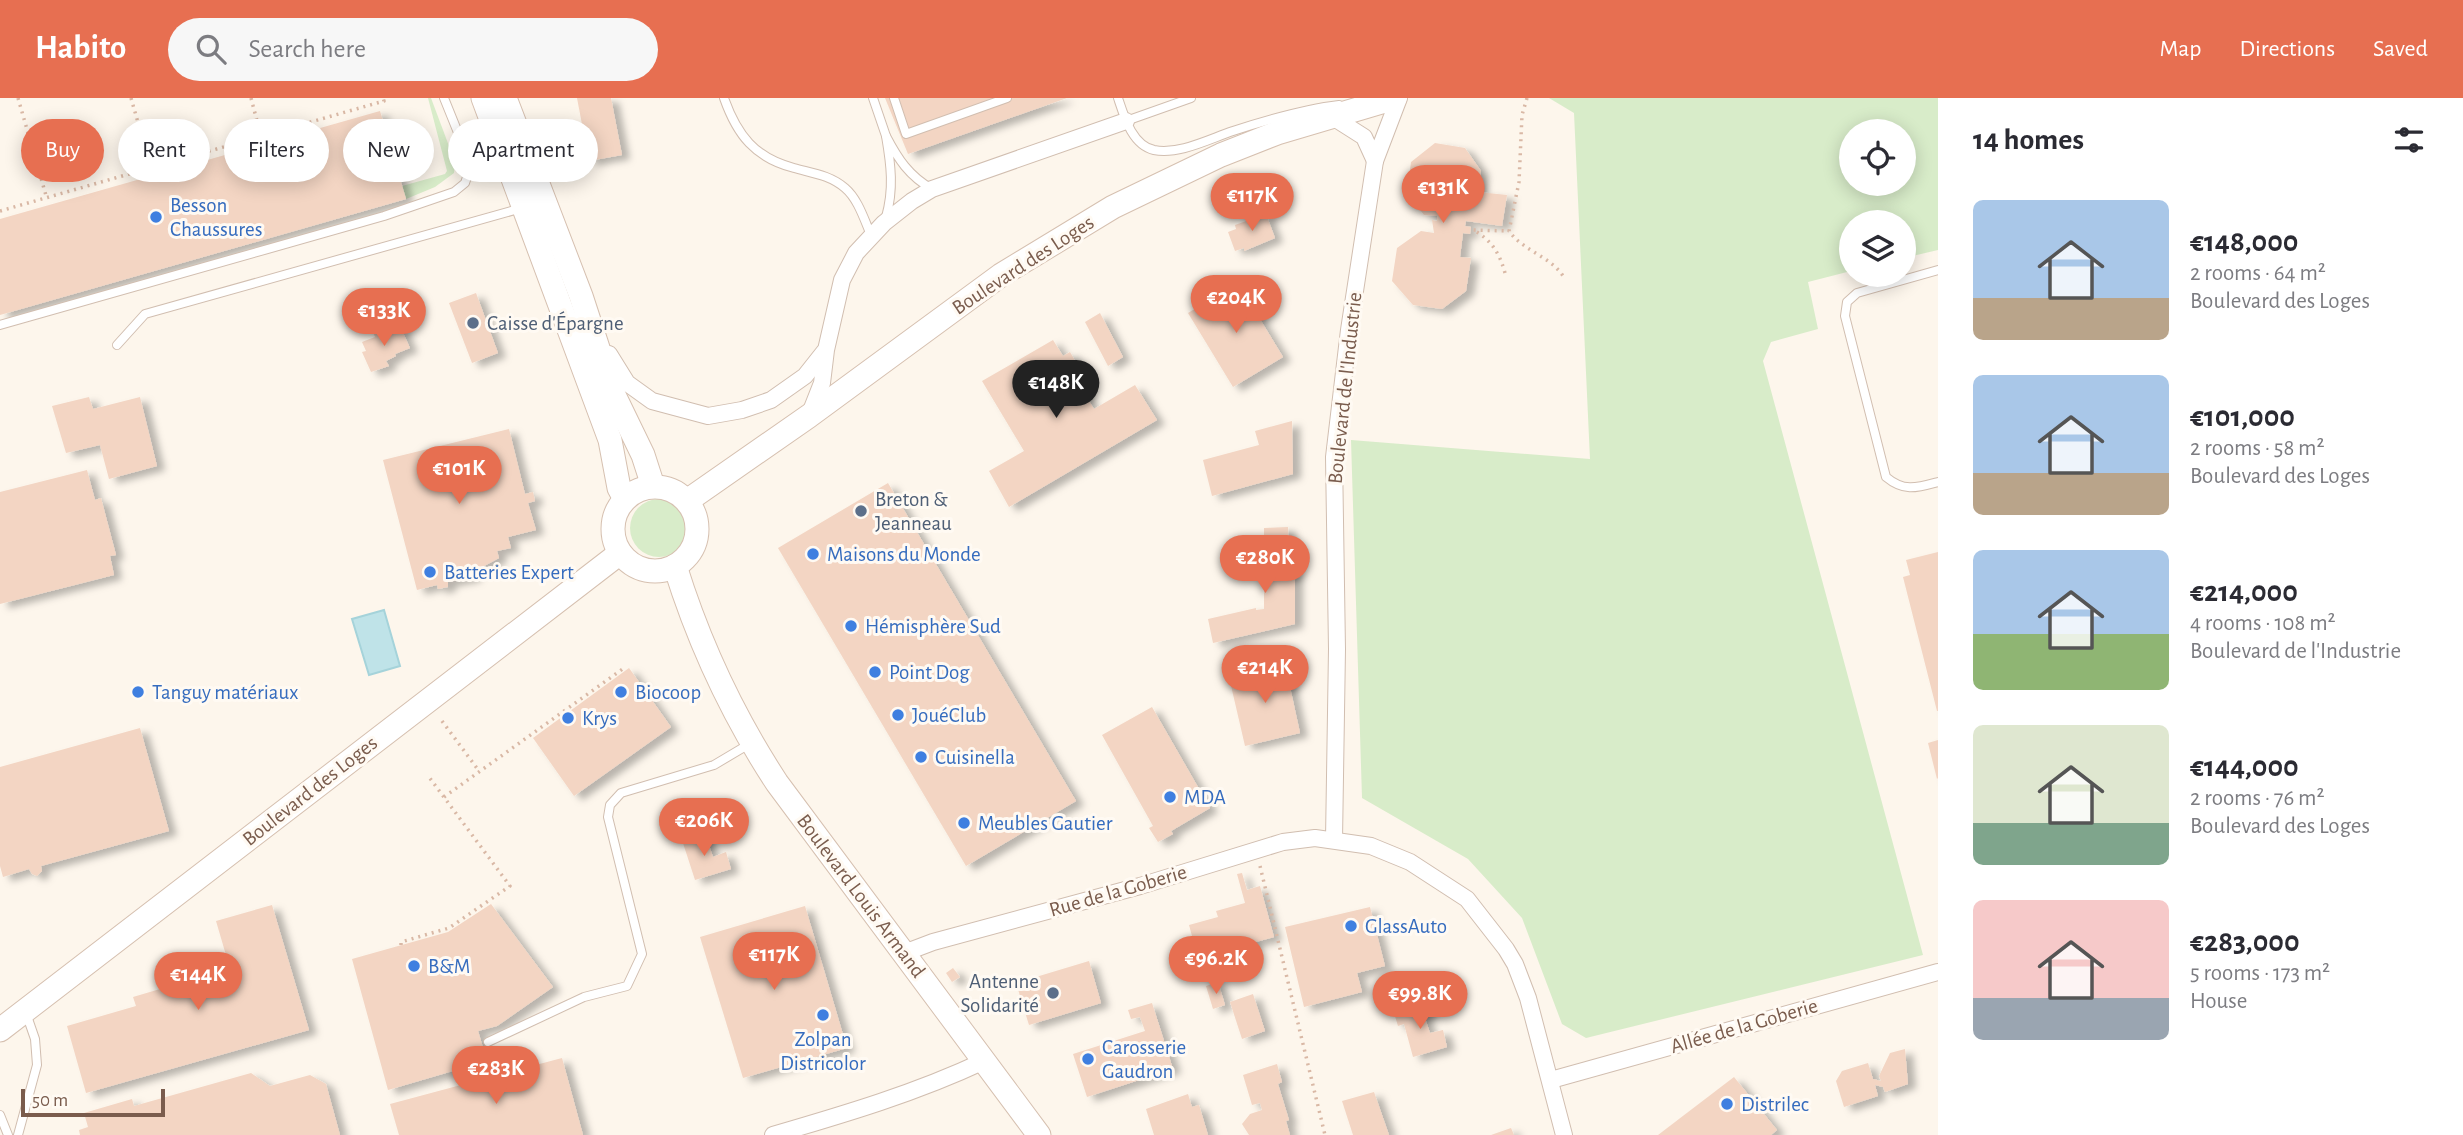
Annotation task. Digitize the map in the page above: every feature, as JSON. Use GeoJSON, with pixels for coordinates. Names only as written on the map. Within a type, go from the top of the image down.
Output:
{"type":"FeatureCollection","features":[{"type":"Feature","properties":{"kind":"main road"},"geometry":{"type":"LineString","coordinates":[[483,98],[611,440],[619,488],[625,499]]}},
{"type":"Feature","properties":{"kind":"main road"},"geometry":{"type":"LineString","coordinates":[[505,98],[581,296],[612,391],[643,455],[653,486]]}},
{"type":"Feature","properties":{"kind":"main road","name":"Boulevard des Loges"},"geometry":{"type":"LineString","coordinates":[[687,501],[1002,275],[1113,206],[1221,155],[1277,133],[1395,98]]}},
{"type":"Feature","properties":{"kind":"main road"},"geometry":{"type":"LineString","coordinates":[[653,486],[677,492],[694,511],[697,524],[692,549],[685,559],[663,570],[639,568],[629,562],[620,553],[614,540],[612,525],[616,511],[625,499],[643,488],[653,486]]}},
{"type":"Feature","properties":{"kind":"main road","name":"Boulevard des Loges"},"geometry":{"type":"LineString","coordinates":[[0,1030],[620,553]]}},
{"type":"Feature","properties":{"kind":"main road","name":"Boulevard Louis Armand"},"geometry":{"type":"LineString","coordinates":[[675,566],[688,607],[718,679],[751,743],[777,783],[1039,1135]]}},
{"type":"Feature","properties":{"kind":"street","name":"Boulevard de l'Industrie"},"geometry":{"type":"LineString","coordinates":[[1334,840],[1337,676],[1334,457],[1349,330],[1375,161],[1395,98]]}},
{"type":"Feature","properties":{"kind":"street"},"geometry":{"type":"LineString","coordinates":[[1331,116],[1364,137],[1375,161]]}},
{"type":"Feature","properties":{"kind":"street"},"geometry":{"type":"LineString","coordinates":[[809,416],[822,383],[826,350],[842,281],[856,253],[871,235],[912,201],[932,190],[1126,121]]}},
{"type":"Feature","properties":{"kind":"street"},"geometry":{"type":"LineString","coordinates":[[581,296],[617,371],[627,383],[652,401],[708,416],[742,410],[771,400],[805,376],[826,350]]}},
{"type":"Feature","properties":{"kind":"street","name":"Rue de la Goberie"},"geometry":{"type":"LineString","coordinates":[[904,953],[933,942],[1140,886],[1256,850],[1299,839],[1334,840]]}},
{"type":"Feature","properties":{"kind":"street"},"geometry":{"type":"LineString","coordinates":[[1334,840],[1356,842],[1392,853],[1444,883],[1466,899],[1493,932],[1515,964],[1528,998],[1564,1135]]}},
{"type":"Feature","properties":{"kind":"street","name":"Allée de la Goberie"},"geometry":{"type":"LineString","coordinates":[[1551,1080],[1938,972]]}},
{"type":"Feature","properties":{"kind":"street"},"geometry":{"type":"LineString","coordinates":[[773,1135],[865,1108],[930,1085],[984,1061]]}},
{"type":"Feature","properties":{"kind":"lane"},"geometry":{"type":"LineString","coordinates":[[0,325],[383,216],[454,192],[465,183],[470,168],[444,98]]}},
{"type":"Feature","properties":{"kind":"lane"},"geometry":{"type":"LineString","coordinates":[[724,98],[736,126],[764,157],[791,168],[820,174],[846,188],[857,203],[871,235]]}},
{"type":"Feature","properties":{"kind":"lane"},"geometry":{"type":"LineString","coordinates":[[873,98],[886,136],[892,174],[890,201],[884,223]]}},
{"type":"Feature","properties":{"kind":"lane"},"geometry":{"type":"LineString","coordinates":[[894,98],[906,134],[1007,98]]}},
{"type":"Feature","properties":{"kind":"lane"},"geometry":{"type":"LineString","coordinates":[[1118,98],[1126,121],[1136,138],[1152,149],[1171,150],[1324,107],[1395,98]]}},
{"type":"Feature","properties":{"kind":"lane"},"geometry":{"type":"LineString","coordinates":[[1126,121],[1191,98]]}},
{"type":"Feature","properties":{"kind":"lane"},"geometry":{"type":"LineString","coordinates":[[886,136],[902,164],[918,181],[932,190]]}},
{"type":"Feature","properties":{"kind":"lane"},"geometry":{"type":"LineString","coordinates":[[117,345],[145,314],[522,208]]}},
{"type":"Feature","properties":{"kind":"lane"},"geometry":{"type":"LineString","coordinates":[[1938,270],[1857,293],[1847,302],[1845,316],[1886,477],[1897,487],[1915,488],[1938,482]]}},
{"type":"Feature","properties":{"kind":"lane"},"geometry":{"type":"LineString","coordinates":[[488,1042],[584,997],[627,986],[642,954],[608,817],[610,805],[621,793],[714,765],[751,743]]}},
{"type":"Feature","properties":{"kind":"lane"},"geometry":{"type":"LineString","coordinates":[[18,1135],[37,1065],[35,1040],[25,1010]]}},
{"type":"Feature","properties":{"kind":"lane"},"geometry":{"type":"LineString","coordinates":[[0,1115],[8,1135]]}},
{"type":"Feature","properties":{"kind":"path"},"geometry":{"type":"LineString","coordinates":[[18,98],[47,199]]}},
{"type":"Feature","properties":{"kind":"path"},"geometry":{"type":"LineString","coordinates":[[131,98],[137,119]]}},
{"type":"Feature","properties":{"kind":"path"},"geometry":{"type":"LineString","coordinates":[[251,98],[257,119]]}},
{"type":"Feature","properties":{"kind":"path"},"geometry":{"type":"LineString","coordinates":[[321,119],[384,101],[383,98]]}},
{"type":"Feature","properties":{"kind":"path"},"geometry":{"type":"LineString","coordinates":[[1527,98],[1522,115],[1519,182],[1509,231],[1517,242],[1555,267],[1563,276]]}},
{"type":"Feature","properties":{"kind":"path"},"geometry":{"type":"LineString","coordinates":[[0,211],[118,178]]}},
{"type":"Feature","properties":{"kind":"path"},"geometry":{"type":"LineString","coordinates":[[1505,273],[1494,248],[1484,236],[1473,230],[1509,231]]}},
{"type":"Feature","properties":{"kind":"path"},"geometry":{"type":"LineString","coordinates":[[444,797],[625,668]]}},
{"type":"Feature","properties":{"kind":"path"},"geometry":{"type":"LineString","coordinates":[[442,721],[480,771]]}},
{"type":"Feature","properties":{"kind":"path"},"geometry":{"type":"LineString","coordinates":[[401,945],[401,942],[449,928],[510,886],[429,777]]}},
{"type":"Feature","properties":{"kind":"path"},"geometry":{"type":"LineString","coordinates":[[1256,850],[1325,1135]]}},
{"type":"Feature","properties":{"kind":"green space"},"geometry":{"type":"Polygon","coordinates":[[[428,98],[431,98],[448,143],[448,177],[435,187],[406,199],[402,186],[416,182],[434,182],[434,177],[447,171],[428,98]]]}},
{"type":"Feature","properties":{"kind":"green space"},"geometry":{"type":"Polygon","coordinates":[[[1549,98],[1938,98],[1938,250],[1916,255],[1916,210],[1839,210],[1839,274],[1808,282],[1818,329],[1771,342],[1763,361],[1923,955],[1586,1038],[1562,1024],[1522,918],[1468,859],[1362,798],[1351,440],[1590,459],[1574,113],[1549,98]]]}},
{"type":"Feature","properties":{"kind":"green space"},"geometry":{"type":"Polygon","coordinates":[[[653,499],[665,499],[680,507],[688,522],[688,534],[680,549],[665,557],[653,557],[638,549],[630,534],[630,522],[638,507],[653,499]]]}},
{"type":"Feature","properties":{"kind":"water"},"geometry":{"type":"Polygon","coordinates":[[[384,610],[400,666],[369,675],[352,619],[384,610]]]}},
{"type":"Feature","properties":{"kind":"building"},"geometry":{"type":"Polygon","coordinates":[[[577,98],[611,98],[622,155],[598,159],[598,119],[581,119],[577,98]]]}},
{"type":"Feature","properties":{"kind":"building"},"geometry":{"type":"Polygon","coordinates":[[[885,98],[1067,98],[908,154],[885,98]]]}},
{"type":"Feature","properties":{"kind":"building"},"geometry":{"type":"Polygon","coordinates":[[[380,111],[382,119],[352,119],[380,111]]]}},
{"type":"Feature","properties":{"kind":"building"},"geometry":{"type":"Polygon","coordinates":[[[343,122],[343,182],[401,182],[406,199],[0,315],[0,219],[130,182],[210,182],[210,159],[224,155],[224,182],[329,182],[329,125],[343,122]]]}},
{"type":"Feature","properties":{"kind":"building"},"geometry":{"type":"Polygon","coordinates":[[[1435,143],[1465,148],[1481,171],[1478,192],[1507,195],[1502,226],[1466,221],[1465,226],[1471,227],[1470,234],[1463,233],[1460,257],[1471,258],[1466,291],[1442,309],[1413,305],[1392,281],[1397,248],[1421,231],[1434,233],[1432,220],[1437,221],[1437,216],[1424,215],[1407,193],[1411,162],[1435,143]]]}},
{"type":"Feature","properties":{"kind":"building"},"geometry":{"type":"Polygon","coordinates":[[[1266,214],[1275,238],[1244,251],[1244,248],[1235,251],[1228,232],[1236,229],[1235,225],[1266,214]]]}},
{"type":"Feature","properties":{"kind":"building"},"geometry":{"type":"Polygon","coordinates":[[[1238,283],[1283,357],[1233,387],[1188,313],[1238,283]]]}},
{"type":"Feature","properties":{"kind":"building"},"geometry":{"type":"Polygon","coordinates":[[[476,293],[498,353],[472,363],[449,303],[476,293]]]}},
{"type":"Feature","properties":{"kind":"building"},"geometry":{"type":"Polygon","coordinates":[[[1100,313],[1123,357],[1108,366],[1085,322],[1100,313]]]}},
{"type":"Feature","properties":{"kind":"building"},"geometry":{"type":"Polygon","coordinates":[[[400,326],[410,348],[386,361],[389,366],[371,372],[362,352],[366,351],[362,342],[375,337],[373,332],[377,330],[383,336],[386,331],[400,326]]]}},
{"type":"Feature","properties":{"kind":"building"},"geometry":{"type":"Polygon","coordinates":[[[1053,340],[1063,356],[1070,352],[1084,376],[1076,380],[1094,409],[1135,385],[1157,420],[1009,507],[989,471],[1024,451],[982,381],[1053,340]]]}},
{"type":"Feature","properties":{"kind":"building"},"geometry":{"type":"Polygon","coordinates":[[[89,397],[93,409],[140,397],[157,466],[109,479],[100,445],[66,453],[52,406],[89,397]]]}},
{"type":"Feature","properties":{"kind":"building"},"geometry":{"type":"Polygon","coordinates":[[[1292,421],[1293,474],[1212,496],[1203,460],[1259,445],[1255,431],[1292,421]]]}},
{"type":"Feature","properties":{"kind":"building"},"geometry":{"type":"Polygon","coordinates":[[[509,429],[525,494],[533,492],[535,501],[528,503],[536,530],[508,537],[511,548],[497,551],[499,558],[473,572],[473,577],[448,582],[448,587],[438,589],[437,585],[417,590],[383,460],[509,429]]]}},
{"type":"Feature","properties":{"kind":"building"},"geometry":{"type":"Polygon","coordinates":[[[87,470],[95,500],[101,498],[116,555],[110,556],[114,575],[0,604],[0,492],[87,470]]]}},
{"type":"Feature","properties":{"kind":"building"},"geometry":{"type":"Polygon","coordinates":[[[888,483],[1076,801],[966,866],[778,548],[888,483]]]}},
{"type":"Feature","properties":{"kind":"building"},"geometry":{"type":"Polygon","coordinates":[[[1288,527],[1289,569],[1295,569],[1295,624],[1213,643],[1208,619],[1256,608],[1264,609],[1264,528],[1288,527]]]}},
{"type":"Feature","properties":{"kind":"building"},"geometry":{"type":"Polygon","coordinates":[[[1938,552],[1937,711],[1903,577],[1910,575],[1906,560],[1938,552]]]}},
{"type":"Feature","properties":{"kind":"building"},"geometry":{"type":"Polygon","coordinates":[[[1285,664],[1300,733],[1245,746],[1229,677],[1285,664]]]}},
{"type":"Feature","properties":{"kind":"building"},"geometry":{"type":"Polygon","coordinates":[[[629,668],[671,727],[574,796],[533,738],[629,668]]]}},
{"type":"Feature","properties":{"kind":"building"},"geometry":{"type":"Polygon","coordinates":[[[1152,707],[1210,808],[1158,842],[1149,828],[1153,826],[1102,735],[1152,707]]]}},
{"type":"Feature","properties":{"kind":"building"},"geometry":{"type":"Polygon","coordinates":[[[140,728],[169,831],[41,866],[42,871],[37,876],[29,869],[3,877],[0,866],[0,767],[140,728]]]}},
{"type":"Feature","properties":{"kind":"building"},"geometry":{"type":"Polygon","coordinates":[[[1938,740],[1938,778],[1937,779],[1928,743],[1938,740]]]}},
{"type":"Feature","properties":{"kind":"building"},"geometry":{"type":"Polygon","coordinates":[[[705,833],[713,857],[726,852],[731,869],[695,880],[682,840],[705,833]]]}},
{"type":"Feature","properties":{"kind":"building"},"geometry":{"type":"Polygon","coordinates":[[[1242,873],[1247,890],[1260,886],[1274,937],[1198,958],[1189,925],[1218,917],[1216,911],[1245,903],[1237,874],[1242,873]]]}},
{"type":"Feature","properties":{"kind":"building"},"geometry":{"type":"Polygon","coordinates":[[[491,904],[553,987],[497,1026],[478,1031],[487,1061],[388,1090],[352,959],[448,932],[491,904]]]}},
{"type":"Feature","properties":{"kind":"building"},"geometry":{"type":"Polygon","coordinates":[[[272,905],[309,1030],[86,1093],[67,1026],[136,1006],[133,997],[177,984],[181,994],[233,979],[216,921],[272,905]]]}},
{"type":"Feature","properties":{"kind":"building"},"geometry":{"type":"Polygon","coordinates":[[[805,906],[847,1048],[743,1078],[700,937],[805,906]]]}},
{"type":"Feature","properties":{"kind":"building"},"geometry":{"type":"Polygon","coordinates":[[[1370,907],[1385,966],[1357,973],[1362,992],[1304,1007],[1285,927],[1370,907]]]}},
{"type":"Feature","properties":{"kind":"building"},"geometry":{"type":"Polygon","coordinates":[[[1089,961],[1101,1003],[1029,1025],[1016,983],[1089,961]]]}},
{"type":"Feature","properties":{"kind":"building"},"geometry":{"type":"Polygon","coordinates":[[[953,968],[960,977],[952,982],[946,973],[953,968]]]}},
{"type":"Feature","properties":{"kind":"building"},"geometry":{"type":"Polygon","coordinates":[[[1218,982],[1225,1005],[1213,1009],[1206,986],[1218,982]]]}},
{"type":"Feature","properties":{"kind":"building"},"geometry":{"type":"Polygon","coordinates":[[[1253,994],[1265,1031],[1242,1039],[1230,1002],[1253,994]]]}},
{"type":"Feature","properties":{"kind":"building"},"geometry":{"type":"Polygon","coordinates":[[[1152,1003],[1173,1069],[1087,1097],[1073,1054],[1145,1031],[1140,1017],[1131,1019],[1128,1010],[1152,1003]]]}},
{"type":"Feature","properties":{"kind":"building"},"geometry":{"type":"Polygon","coordinates":[[[1428,1004],[1430,1011],[1425,1018],[1430,1033],[1443,1030],[1447,1047],[1413,1057],[1404,1024],[1398,1026],[1394,1013],[1428,1004]]]}},
{"type":"Feature","properties":{"kind":"building"},"geometry":{"type":"Polygon","coordinates":[[[1905,1049],[1908,1084],[1885,1092],[1883,1087],[1875,1085],[1878,1096],[1844,1107],[1836,1081],[1842,1071],[1868,1063],[1873,1079],[1881,1081],[1879,1076],[1890,1053],[1905,1049]]]}},
{"type":"Feature","properties":{"kind":"building"},"geometry":{"type":"Polygon","coordinates":[[[562,1058],[583,1135],[399,1135],[390,1104],[562,1058]]]}},
{"type":"Feature","properties":{"kind":"building"},"geometry":{"type":"Polygon","coordinates":[[[1277,1064],[1282,1082],[1278,1084],[1289,1120],[1286,1121],[1290,1135],[1249,1135],[1242,1124],[1250,1114],[1262,1110],[1260,1103],[1252,1105],[1243,1075],[1277,1064]]]}},
{"type":"Feature","properties":{"kind":"building"},"geometry":{"type":"Polygon","coordinates":[[[251,1073],[270,1086],[310,1075],[326,1084],[340,1135],[80,1135],[79,1130],[88,1127],[84,1113],[132,1099],[134,1106],[251,1073]]]}},
{"type":"Feature","properties":{"kind":"building","name":"Distrilec"},"geometry":{"type":"Polygon","coordinates":[[[1734,1077],[1777,1130],[1771,1135],[1658,1135],[1734,1077]]]}},
{"type":"Feature","properties":{"kind":"building"},"geometry":{"type":"Polygon","coordinates":[[[1374,1092],[1389,1135],[1353,1135],[1342,1101],[1374,1092]]]}},
{"type":"Feature","properties":{"kind":"building"},"geometry":{"type":"Polygon","coordinates":[[[1188,1094],[1192,1107],[1199,1105],[1208,1135],[1154,1135],[1146,1109],[1188,1094]]]}},
{"type":"Feature","properties":{"kind":"building"},"geometry":{"type":"Polygon","coordinates":[[[1511,1128],[1514,1135],[1491,1135],[1511,1128]]]}},
{"type":"Feature","properties":{"kind":"place","name":"Besson Chaussures"},"geometry":{"type":"Point","coordinates":[156,217]}},
{"type":"Feature","properties":{"kind":"place","name":"Caisse d'Épargne"},"geometry":{"type":"Point","coordinates":[473,323]}},
{"type":"Feature","properties":{"kind":"place","name":"Breton & Jeanneau"},"geometry":{"type":"Point","coordinates":[861,511]}},
{"type":"Feature","properties":{"kind":"place","name":"Maisons du Monde"},"geometry":{"type":"Point","coordinates":[813,554]}},
{"type":"Feature","properties":{"kind":"place","name":"Batteries Expert"},"geometry":{"type":"Point","coordinates":[430,572]}},
{"type":"Feature","properties":{"kind":"place","name":"Hémisphère Sud"},"geometry":{"type":"Point","coordinates":[851,626]}},
{"type":"Feature","properties":{"kind":"place","name":"Point Dog"},"geometry":{"type":"Point","coordinates":[875,672]}},
{"type":"Feature","properties":{"kind":"place","name":"Tanguy matériaux"},"geometry":{"type":"Point","coordinates":[138,692]}},
{"type":"Feature","properties":{"kind":"place","name":"Biocoop"},"geometry":{"type":"Point","coordinates":[621,692]}},
{"type":"Feature","properties":{"kind":"place","name":"JouéClub"},"geometry":{"type":"Point","coordinates":[898,715]}},
{"type":"Feature","properties":{"kind":"place","name":"Krys"},"geometry":{"type":"Point","coordinates":[568,718]}},
{"type":"Feature","properties":{"kind":"place","name":"Cuisinella"},"geometry":{"type":"Point","coordinates":[921,757]}},
{"type":"Feature","properties":{"kind":"place","name":"MDA"},"geometry":{"type":"Point","coordinates":[1170,797]}},
{"type":"Feature","properties":{"kind":"place","name":"Meubles Gautier"},"geometry":{"type":"Point","coordinates":[964,823]}},
{"type":"Feature","properties":{"kind":"place","name":"GlassAuto"},"geometry":{"type":"Point","coordinates":[1351,926]}},
{"type":"Feature","properties":{"kind":"place","name":"B&M"},"geometry":{"type":"Point","coordinates":[414,966]}},
{"type":"Feature","properties":{"kind":"place","name":"Antenne Solidarité"},"geometry":{"type":"Point","coordinates":[1053,993]}},
{"type":"Feature","properties":{"kind":"place","name":"Zolpan Districolor"},"geometry":{"type":"Point","coordinates":[823,1015]}},
{"type":"Feature","properties":{"kind":"place","name":"Carosserie Gaudron"},"geometry":{"type":"Point","coordinates":[1088,1059]}},
{"type":"Feature","properties":{"kind":"place","name":"Distrilec"},"geometry":{"type":"Point","coordinates":[1727,1104]}}]}
